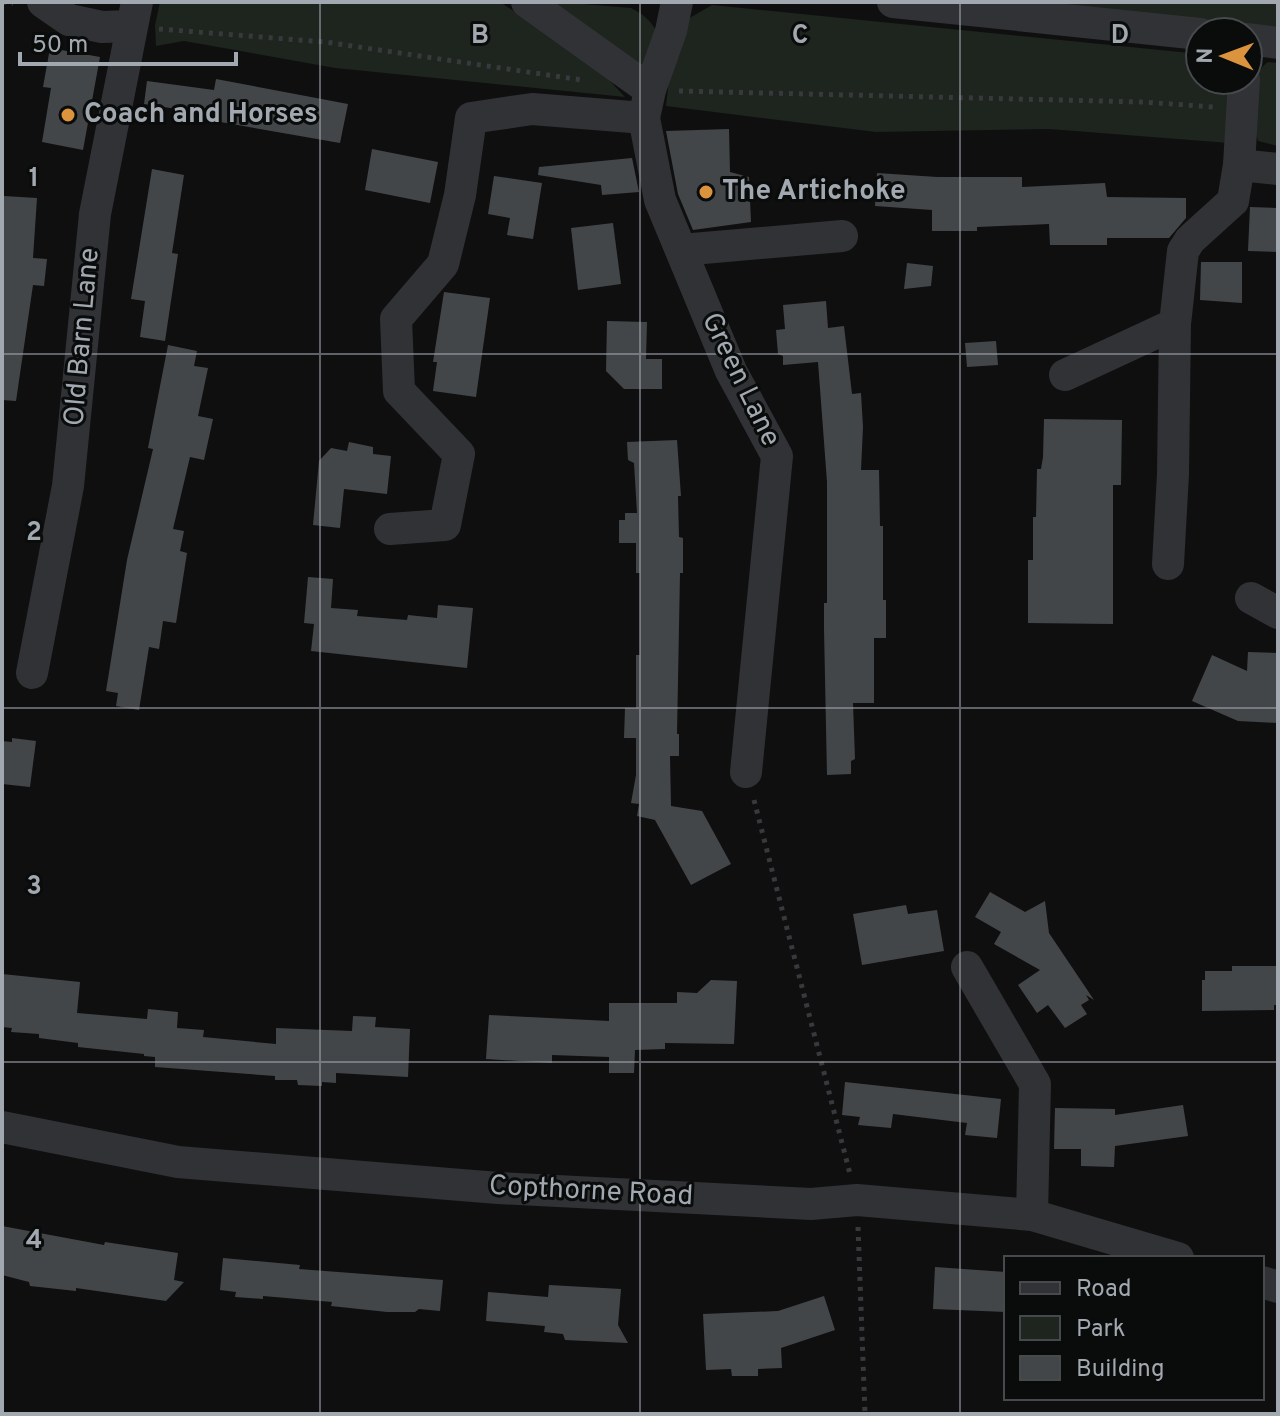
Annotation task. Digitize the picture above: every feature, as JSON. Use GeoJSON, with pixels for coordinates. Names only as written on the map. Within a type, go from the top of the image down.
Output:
{"type":"FeatureCollection","features":[{"type":"Feature","properties":{"kind":"street"},"geometry":{"type":"LineString","coordinates":[[43,2],[69,20],[102,27],[134,14]]}},
{"type":"Feature","properties":{"kind":"street"},"geometry":{"type":"LineString","coordinates":[[527,2],[647,104]]}},
{"type":"Feature","properties":{"kind":"street"},"geometry":{"type":"LineString","coordinates":[[647,104],[671,31],[677,2]]}},
{"type":"Feature","properties":{"kind":"street"},"geometry":{"type":"LineString","coordinates":[[912,3],[1184,32]]}},
{"type":"Feature","properties":{"kind":"street","name":"Old Barn Lane"},"geometry":{"type":"LineString","coordinates":[[32,673],[68,486],[95,214],[134,14]]}},
{"type":"Feature","properties":{"kind":"street"},"geometry":{"type":"LineString","coordinates":[[1168,564],[1175,324],[1183,251],[1190,240],[1233,201],[1239,165],[1243,96]]}},
{"type":"Feature","properties":{"kind":"street"},"geometry":{"type":"LineString","coordinates":[[390,529],[445,525],[459,454],[399,391],[396,319],[443,264],[460,195],[471,118],[532,109],[647,104]]}},
{"type":"Feature","properties":{"kind":"street","name":"Green Lane"},"geometry":{"type":"LineString","coordinates":[[647,104],[660,200],[731,371],[777,456],[746,772]]}},
{"type":"Feature","properties":{"kind":"street"},"geometry":{"type":"LineString","coordinates":[[1239,165],[1278,169]]}},
{"type":"Feature","properties":{"kind":"street"},"geometry":{"type":"LineString","coordinates":[[681,250],[842,236]]}},
{"type":"Feature","properties":{"kind":"street"},"geometry":{"type":"LineString","coordinates":[[1065,375],[1175,324]]}},
{"type":"Feature","properties":{"kind":"street"},"geometry":{"type":"LineString","coordinates":[[967,967],[1035,1084],[1032,1215]]}},
{"type":"Feature","properties":{"kind":"street","name":"Copthorne Road"},"geometry":{"type":"LineString","coordinates":[[2,1127],[178,1162],[498,1188],[811,1204],[857,1200],[1032,1215],[1171,1256]]}},
{"type":"Feature","properties":{"kind":"path"},"geometry":{"type":"LineString","coordinates":[[134,14],[588,81]]}},
{"type":"Feature","properties":{"kind":"path"},"geometry":{"type":"LineString","coordinates":[[647,104],[1143,102],[1229,96]]}},
{"type":"Feature","properties":{"kind":"path"},"geometry":{"type":"LineString","coordinates":[[746,772],[857,1200],[865,1414]]}},
{"type":"Feature","properties":{"kind":"green space"},"geometry":{"type":"Polygon","coordinates":[[[160,2],[500,2],[597,67],[625,97],[335,68],[184,41],[156,46],[155,25],[160,2]]]}},
{"type":"Feature","properties":{"kind":"green space"},"geometry":{"type":"Polygon","coordinates":[[[515,2],[631,8],[648,19],[659,36],[646,76],[515,2]]]}},
{"type":"Feature","properties":{"kind":"green space"},"geometry":{"type":"Polygon","coordinates":[[[1015,2],[1278,2],[1278,29],[1264,28],[1264,16],[1184,16],[1184,19],[1015,2]]]}},
{"type":"Feature","properties":{"kind":"green space"},"geometry":{"type":"Polygon","coordinates":[[[712,5],[1184,52],[1184,96],[1236,96],[1229,143],[1049,129],[876,132],[666,106],[670,71],[686,20],[712,5]]]}},
{"type":"Feature","properties":{"kind":"green space"},"geometry":{"type":"Polygon","coordinates":[[[1268,62],[1278,63],[1278,146],[1258,141],[1254,121],[1252,96],[1264,96],[1264,66],[1268,62]]]}},
{"type":"Feature","properties":{"kind":"building","name":"Coach and Horses"},"geometry":{"type":"Polygon","coordinates":[[[50,48],[100,57],[83,150],[42,142],[51,88],[43,87],[50,48]]]}},
{"type":"Feature","properties":{"kind":"building"},"geometry":{"type":"Polygon","coordinates":[[[216,79],[348,104],[340,143],[209,120],[210,114],[144,104],[147,81],[214,90],[216,79]]]}},
{"type":"Feature","properties":{"kind":"building","name":"The Artichoke"},"geometry":{"type":"Polygon","coordinates":[[[729,129],[730,172],[749,177],[751,222],[693,230],[678,194],[666,131],[729,129]]]}},
{"type":"Feature","properties":{"kind":"building"},"geometry":{"type":"Polygon","coordinates":[[[372,149],[438,162],[430,203],[365,190],[372,149]]]}},
{"type":"Feature","properties":{"kind":"building"},"geometry":{"type":"Polygon","coordinates":[[[632,158],[639,192],[602,195],[601,185],[538,175],[539,167],[632,158]]]}},
{"type":"Feature","properties":{"kind":"building"},"geometry":{"type":"Polygon","coordinates":[[[152,169],[184,175],[172,253],[178,254],[165,341],[140,337],[145,301],[131,299],[152,169]]]}},
{"type":"Feature","properties":{"kind":"building"},"geometry":{"type":"Polygon","coordinates":[[[877,173],[1022,177],[1022,187],[1105,183],[1107,197],[1186,198],[1186,218],[1169,238],[1107,238],[1107,245],[1050,245],[1049,224],[977,227],[977,231],[932,231],[932,210],[875,206],[877,173]]]}},
{"type":"Feature","properties":{"kind":"building"},"geometry":{"type":"Polygon","coordinates":[[[494,176],[542,183],[533,239],[507,235],[510,218],[488,214],[494,176]]]}},
{"type":"Feature","properties":{"kind":"building"},"geometry":{"type":"Polygon","coordinates":[[[4,196],[37,198],[33,258],[47,259],[44,286],[33,285],[16,401],[2,400],[4,196]]]}},
{"type":"Feature","properties":{"kind":"building"},"geometry":{"type":"Polygon","coordinates":[[[1250,207],[1278,208],[1278,252],[1248,251],[1250,207]]]}},
{"type":"Feature","properties":{"kind":"building"},"geometry":{"type":"Polygon","coordinates":[[[613,223],[621,284],[578,290],[571,228],[613,223]]]}},
{"type":"Feature","properties":{"kind":"building"},"geometry":{"type":"Polygon","coordinates":[[[1201,262],[1242,262],[1242,303],[1200,300],[1201,262]]]}},
{"type":"Feature","properties":{"kind":"building"},"geometry":{"type":"Polygon","coordinates":[[[907,263],[933,266],[931,286],[904,289],[907,263]]]}},
{"type":"Feature","properties":{"kind":"building"},"geometry":{"type":"Polygon","coordinates":[[[444,292],[490,298],[476,397],[433,391],[437,362],[433,362],[444,292]]]}},
{"type":"Feature","properties":{"kind":"building"},"geometry":{"type":"Polygon","coordinates":[[[826,301],[828,328],[844,326],[852,394],[861,393],[861,470],[879,470],[883,600],[886,600],[886,638],[874,638],[874,703],[853,703],[855,759],[851,761],[851,774],[827,775],[824,603],[827,603],[827,482],[818,362],[783,365],[783,356],[778,354],[776,330],[785,329],[783,305],[826,301]]]}},
{"type":"Feature","properties":{"kind":"building"},"geometry":{"type":"Polygon","coordinates":[[[607,321],[647,322],[646,359],[662,359],[662,389],[624,389],[606,371],[607,321]]]}},
{"type":"Feature","properties":{"kind":"building"},"geometry":{"type":"Polygon","coordinates":[[[996,341],[998,365],[967,367],[965,343],[996,341]]]}},
{"type":"Feature","properties":{"kind":"building"},"geometry":{"type":"Polygon","coordinates":[[[168,345],[197,351],[194,366],[208,368],[198,416],[213,419],[204,460],[190,457],[173,529],[184,531],[180,551],[187,553],[176,623],[163,621],[159,649],[149,647],[139,710],[116,706],[118,693],[106,691],[127,560],[153,449],[148,448],[168,345]]]}},
{"type":"Feature","properties":{"kind":"building"},"geometry":{"type":"Polygon","coordinates":[[[1044,419],[1122,420],[1121,485],[1113,485],[1113,624],[1028,623],[1028,560],[1033,560],[1033,517],[1036,517],[1037,469],[1041,469],[1043,457],[1044,419]]]}},
{"type":"Feature","properties":{"kind":"building"},"geometry":{"type":"Polygon","coordinates":[[[677,440],[683,573],[680,573],[679,756],[670,756],[671,806],[702,811],[731,864],[691,885],[655,820],[637,816],[639,804],[631,803],[636,775],[636,738],[624,738],[625,708],[636,708],[636,655],[640,655],[640,573],[636,573],[636,543],[619,543],[619,520],[625,520],[625,513],[637,513],[634,463],[628,460],[627,442],[677,440]]]}},
{"type":"Feature","properties":{"kind":"building"},"geometry":{"type":"Polygon","coordinates":[[[349,442],[373,447],[373,454],[391,456],[387,494],[344,489],[340,528],[313,525],[319,461],[331,448],[347,451],[349,442]]]}},
{"type":"Feature","properties":{"kind":"building"},"geometry":{"type":"Polygon","coordinates":[[[308,577],[333,579],[331,608],[358,610],[357,616],[407,620],[408,615],[437,618],[438,605],[473,608],[467,668],[311,651],[314,624],[304,623],[308,577]]]}},
{"type":"Feature","properties":{"kind":"building"},"geometry":{"type":"Polygon","coordinates":[[[1248,652],[1278,653],[1278,723],[1238,721],[1192,701],[1212,655],[1247,671],[1248,652]]]}},
{"type":"Feature","properties":{"kind":"building"},"geometry":{"type":"Polygon","coordinates":[[[12,738],[36,741],[30,787],[2,784],[2,741],[12,742],[12,738]]]}},
{"type":"Feature","properties":{"kind":"building"},"geometry":{"type":"Polygon","coordinates":[[[990,892],[1025,912],[1045,901],[1049,933],[1094,1000],[1086,995],[1089,1000],[1081,1005],[1087,1014],[1065,1028],[1048,1005],[1037,1013],[1018,985],[1040,970],[994,944],[1001,932],[975,917],[990,892]]]}},
{"type":"Feature","properties":{"kind":"building"},"geometry":{"type":"Polygon","coordinates":[[[906,905],[908,914],[937,910],[944,951],[862,965],[853,914],[906,905]]]}},
{"type":"Feature","properties":{"kind":"building"},"geometry":{"type":"Polygon","coordinates":[[[1232,966],[1278,966],[1278,1005],[1274,1005],[1274,1010],[1202,1011],[1205,971],[1232,971],[1232,966]]]}},
{"type":"Feature","properties":{"kind":"building"},"geometry":{"type":"Polygon","coordinates":[[[2,974],[80,982],[77,1013],[147,1019],[148,1009],[178,1012],[177,1028],[204,1030],[203,1037],[276,1044],[276,1028],[352,1031],[353,1016],[376,1017],[375,1027],[410,1029],[408,1077],[336,1073],[336,1083],[298,1085],[297,1080],[275,1080],[275,1076],[155,1067],[155,1057],[144,1054],[78,1047],[78,1043],[39,1038],[39,1034],[11,1032],[12,1028],[2,1027],[2,974]]]}},
{"type":"Feature","properties":{"kind":"building"},"geometry":{"type":"Polygon","coordinates":[[[711,980],[737,981],[734,1044],[665,1043],[665,1049],[635,1050],[634,1073],[609,1073],[609,1057],[552,1055],[552,1063],[486,1059],[489,1015],[609,1021],[609,1003],[677,1003],[677,992],[697,993],[711,980]]]}},
{"type":"Feature","properties":{"kind":"building"},"geometry":{"type":"Polygon","coordinates":[[[845,1082],[1001,1099],[997,1138],[965,1135],[967,1123],[893,1114],[891,1128],[858,1125],[860,1117],[842,1115],[845,1082]]]}},
{"type":"Feature","properties":{"kind":"building"},"geometry":{"type":"Polygon","coordinates":[[[1183,1105],[1188,1136],[1115,1146],[1114,1167],[1081,1166],[1081,1149],[1054,1149],[1055,1108],[1115,1109],[1115,1115],[1183,1105]]]}},
{"type":"Feature","properties":{"kind":"building"},"geometry":{"type":"Polygon","coordinates":[[[2,1226],[104,1245],[105,1242],[178,1253],[174,1280],[184,1282],[166,1301],[76,1288],[76,1291],[30,1286],[29,1282],[2,1275],[2,1226]]]}},
{"type":"Feature","properties":{"kind":"building"},"geometry":{"type":"Polygon","coordinates":[[[223,1258],[300,1265],[299,1269],[443,1280],[440,1311],[387,1312],[331,1306],[332,1302],[263,1296],[263,1299],[235,1297],[236,1292],[220,1290],[223,1258]]]}},
{"type":"Feature","properties":{"kind":"building"},"geometry":{"type":"Polygon","coordinates":[[[935,1267],[1004,1272],[1004,1312],[933,1309],[935,1267]]]}},
{"type":"Feature","properties":{"kind":"building"},"geometry":{"type":"Polygon","coordinates":[[[549,1285],[621,1289],[618,1325],[628,1343],[565,1340],[563,1334],[544,1332],[545,1326],[486,1321],[488,1292],[548,1297],[549,1285]]]}},
{"type":"Feature","properties":{"kind":"building"},"geometry":{"type":"Polygon","coordinates":[[[824,1296],[835,1330],[781,1348],[782,1368],[758,1369],[758,1376],[732,1376],[731,1369],[706,1370],[703,1314],[778,1311],[824,1296]]]}},
{"type":"Feature","properties":{"kind":"place","name":"Coach and Horses"},"geometry":{"type":"Point","coordinates":[68,115]}},
{"type":"Feature","properties":{"kind":"place","name":"The Artichoke"},"geometry":{"type":"Point","coordinates":[706,192]}}]}
